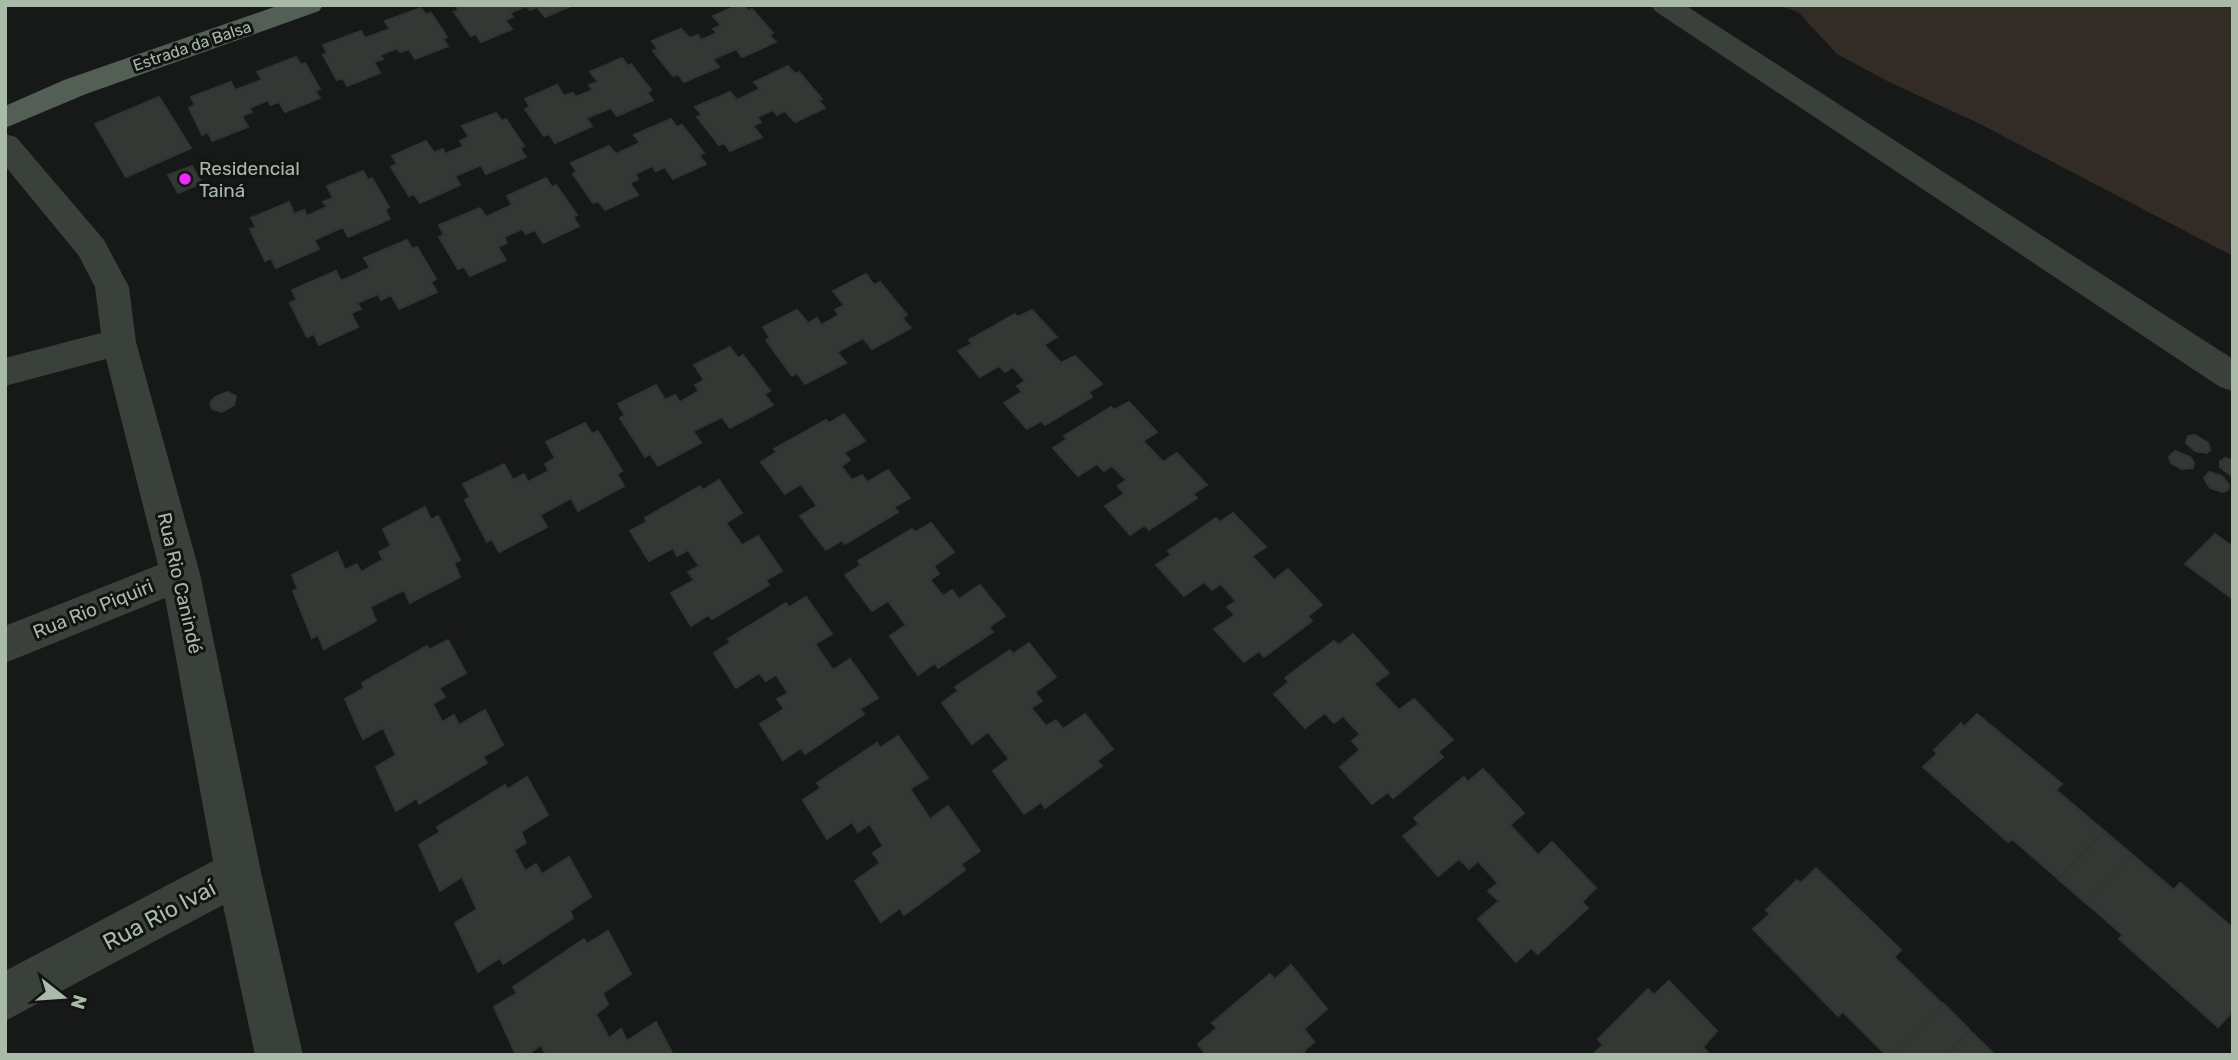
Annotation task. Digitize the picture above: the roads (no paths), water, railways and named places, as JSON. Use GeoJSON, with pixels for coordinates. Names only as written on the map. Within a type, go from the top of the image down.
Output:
{"type":"FeatureCollection","features":[{"type":"Feature","properties":{"kind":"main road","name":"Estrada da Balsa"},"geometry":{"type":"LineString","coordinates":[[5,118],[75,87],[309,5]]}},
{"type":"Feature","properties":{"kind":"main road","name":"Estrada da Balsa"},"geometry":{"type":"LineString","coordinates":[[5,90],[33,86],[75,87]]}},
{"type":"Feature","properties":{"kind":"street"},"geometry":{"type":"LineString","coordinates":[[1665,5],[2233,377]]}},
{"type":"Feature","properties":{"kind":"street","name":"Rua Rio Canindé"},"geometry":{"type":"LineString","coordinates":[[5,145],[92,249],[112,287],[119,342],[180,574],[238,872],[279,1055]]}},
{"type":"Feature","properties":{"kind":"street"},"geometry":{"type":"LineString","coordinates":[[5,372],[119,342]]}},
{"type":"Feature","properties":{"kind":"street","name":"Rua Rio Piquiri"},"geometry":{"type":"LineString","coordinates":[[5,645],[180,574]]}},
{"type":"Feature","properties":{"kind":"street","name":"Rua Rio Ivaí"},"geometry":{"type":"LineString","coordinates":[[5,997],[238,872]]}},
{"type":"Feature","properties":{"kind":"place","name":"Residencial Tainá"},"geometry":{"type":"Point","coordinates":[185,179]}}]}
